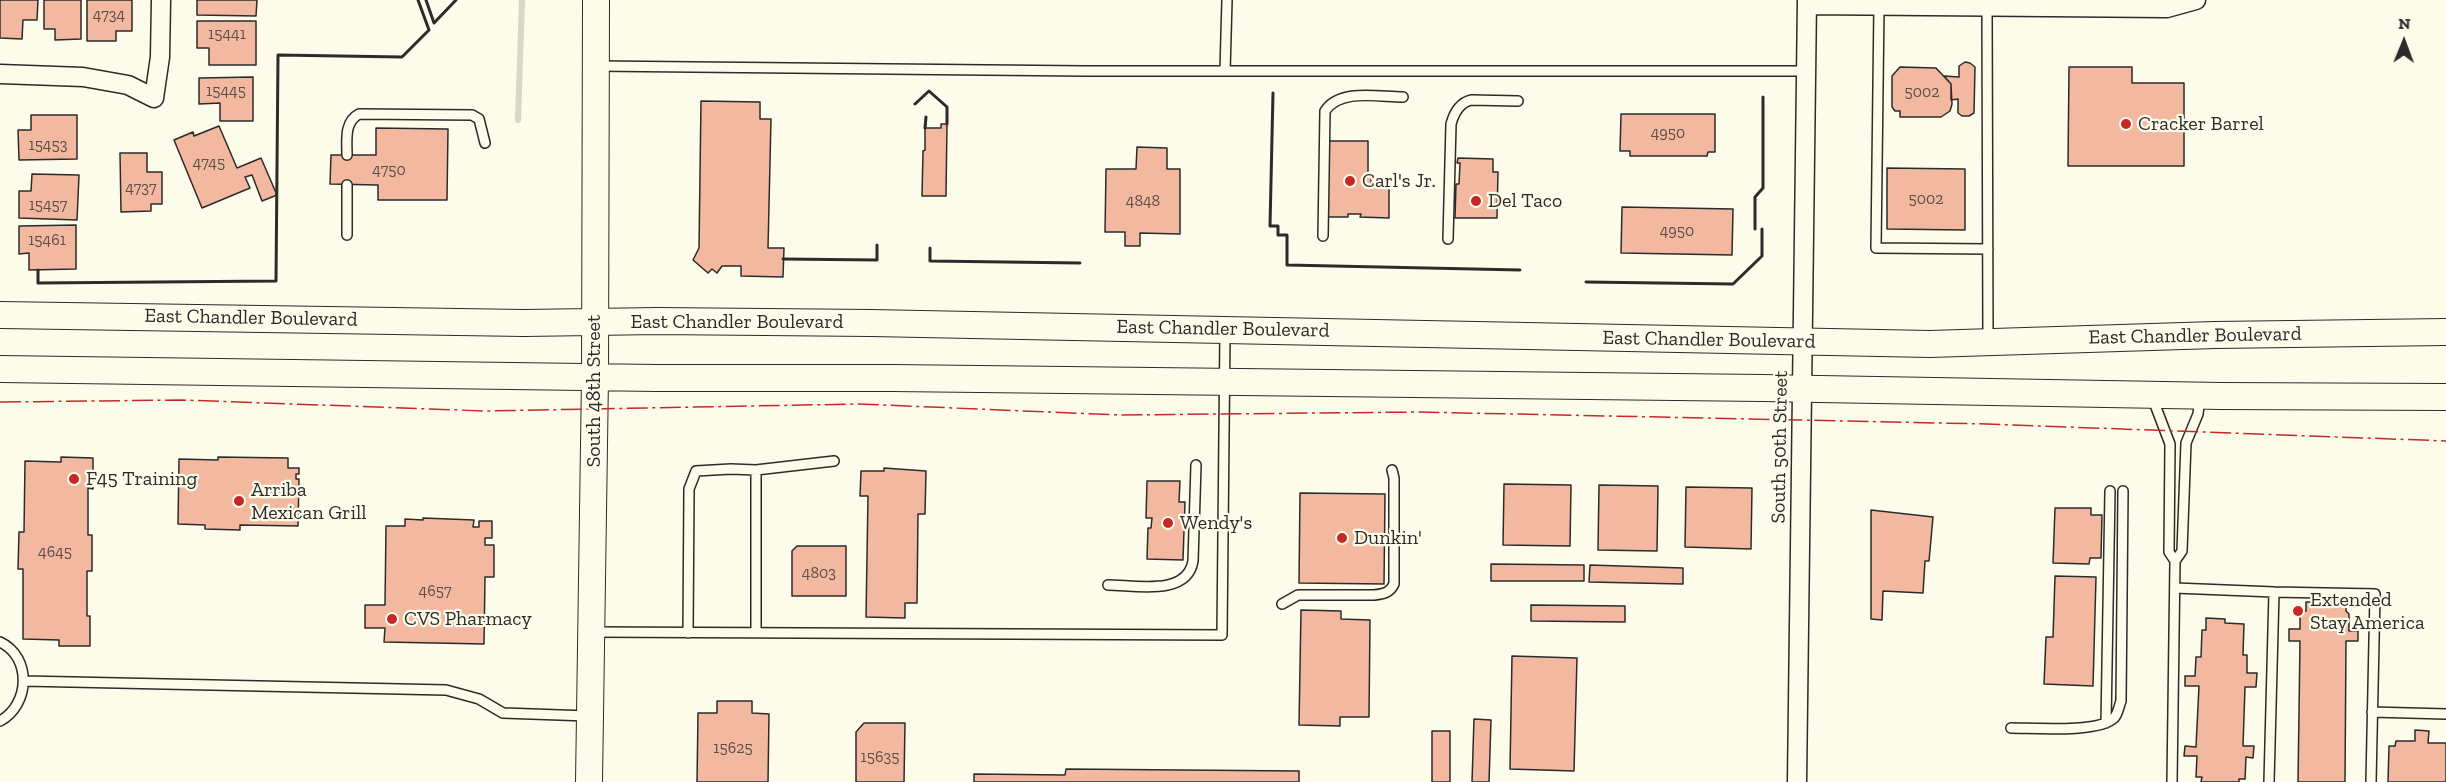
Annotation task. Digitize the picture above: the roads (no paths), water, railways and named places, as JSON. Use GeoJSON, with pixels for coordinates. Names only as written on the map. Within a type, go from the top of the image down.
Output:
{"type":"FeatureCollection","features":[{"type":"Feature","properties":{"kind":"main road","name":"South 48th Street"},"geometry":{"type":"LineString","coordinates":[[589,782],[595,377],[596,0]]}},
{"type":"Feature","properties":{"kind":"main road","name":"East Chandler Boulevard"},"geometry":{"type":"LineString","coordinates":[[0,315],[848,323],[1930,344],[2215,335],[2446,332]]}},
{"type":"Feature","properties":{"kind":"main road"},"geometry":{"type":"LineString","coordinates":[[0,369],[1804,389],[2200,396],[2446,397]]}},
{"type":"Feature","properties":{"kind":"street"},"geometry":{"type":"LineString","coordinates":[[0,74],[83,77],[128,85],[154,98],[160,57],[161,0]]}},
{"type":"Feature","properties":{"kind":"street","name":"South 50th Street"},"geometry":{"type":"LineString","coordinates":[[1797,782],[1804,389],[1807,3],[2167,9],[2196,0]]}},
{"type":"Feature","properties":{"kind":"lane"},"geometry":{"type":"LineString","coordinates":[[1226,71],[1227,0]]}},
{"type":"Feature","properties":{"kind":"lane"},"geometry":{"type":"LineString","coordinates":[[1879,6],[1876,248],[1988,249]]}},
{"type":"Feature","properties":{"kind":"lane"},"geometry":{"type":"LineString","coordinates":[[1987,7],[1988,342]]}},
{"type":"Feature","properties":{"kind":"lane"},"geometry":{"type":"LineString","coordinates":[[596,66],[1226,71],[1806,71]]}},
{"type":"Feature","properties":{"kind":"lane"},"geometry":{"type":"LineString","coordinates":[[1323,236],[1325,111],[1331,102],[1344,96],[1403,97]]}},
{"type":"Feature","properties":{"kind":"lane"},"geometry":{"type":"LineString","coordinates":[[1448,239],[1451,124],[1454,114],[1465,102],[1471,100],[1518,101]]}},
{"type":"Feature","properties":{"kind":"lane"},"geometry":{"type":"LineString","coordinates":[[347,155],[348,126],[352,118],[359,114],[472,115],[479,119],[485,143]]}},
{"type":"Feature","properties":{"kind":"lane"},"geometry":{"type":"LineString","coordinates":[[346,235],[347,185]]}},
{"type":"Feature","properties":{"kind":"lane"},"geometry":{"type":"LineString","coordinates":[[591,632],[1222,635],[1226,329]]}},
{"type":"Feature","properties":{"kind":"lane"},"geometry":{"type":"LineString","coordinates":[[2151,395],[2170,444],[2169,552],[2175,561],[2172,782]]}},
{"type":"Feature","properties":{"kind":"lane"},"geometry":{"type":"LineString","coordinates":[[2175,561],[2182,551],[2186,443],[2198,414],[2200,396]]}},
{"type":"Feature","properties":{"kind":"lane"},"geometry":{"type":"LineString","coordinates":[[688,633],[689,489],[696,471],[756,470],[834,461]]}},
{"type":"Feature","properties":{"kind":"lane"},"geometry":{"type":"LineString","coordinates":[[1108,585],[1162,586],[1174,584],[1185,578],[1192,569],[1196,465]]}},
{"type":"Feature","properties":{"kind":"lane"},"geometry":{"type":"LineString","coordinates":[[756,470],[756,633]]}},
{"type":"Feature","properties":{"kind":"lane"},"geometry":{"type":"LineString","coordinates":[[1282,604],[1298,595],[1374,595],[1384,594],[1391,590],[1394,584],[1392,470]]}},
{"type":"Feature","properties":{"kind":"lane"},"geometry":{"type":"LineString","coordinates":[[2106,723],[2110,491]]}},
{"type":"Feature","properties":{"kind":"lane"},"geometry":{"type":"LineString","coordinates":[[2010,728],[2096,726],[2113,720],[2117,713],[2121,700],[2123,491]]}},
{"type":"Feature","properties":{"kind":"lane"},"geometry":{"type":"LineString","coordinates":[[2169,504],[2184,505]]}},
{"type":"Feature","properties":{"kind":"lane"},"geometry":{"type":"LineString","coordinates":[[2175,588],[2375,594],[2371,782]]}},
{"type":"Feature","properties":{"kind":"lane"},"geometry":{"type":"LineString","coordinates":[[2269,782],[2274,591]]}},
{"type":"Feature","properties":{"kind":"lane"},"geometry":{"type":"LineString","coordinates":[[0,642],[15,654],[22,667],[24,681],[22,695],[15,708],[0,721]]}},
{"type":"Feature","properties":{"kind":"lane"},"geometry":{"type":"LineString","coordinates":[[24,681],[446,690],[479,699],[503,713],[590,716]]}},
{"type":"Feature","properties":{"kind":"lane"},"geometry":{"type":"LineString","coordinates":[[2372,712],[2446,714]]}},
{"type":"Feature","properties":{"kind":"waterway"},"geometry":{"type":"LineString","coordinates":[[518,120],[522,0]]}},
{"type":"Feature","properties":{"kind":"place","name":"Cracker Barrel"},"geometry":{"type":"Point","coordinates":[2126,124]}},
{"type":"Feature","properties":{"kind":"place","name":"Carl's Jr."},"geometry":{"type":"Point","coordinates":[1350,181]}},
{"type":"Feature","properties":{"kind":"place","name":"Del Taco"},"geometry":{"type":"Point","coordinates":[1476,201]}},
{"type":"Feature","properties":{"kind":"place","name":"F45 Training"},"geometry":{"type":"Point","coordinates":[74,479]}},
{"type":"Feature","properties":{"kind":"place","name":"Arriba Mexican Grill"},"geometry":{"type":"Point","coordinates":[239,501]}},
{"type":"Feature","properties":{"kind":"place","name":"Wendy's"},"geometry":{"type":"Point","coordinates":[1168,523]}},
{"type":"Feature","properties":{"kind":"place","name":"Dunkin'"},"geometry":{"type":"Point","coordinates":[1342,538]}},
{"type":"Feature","properties":{"kind":"place","name":"Extended Stay America"},"geometry":{"type":"Point","coordinates":[2298,611]}},
{"type":"Feature","properties":{"kind":"place","name":"CVS Pharmacy"},"geometry":{"type":"Point","coordinates":[392,619]}}]}
